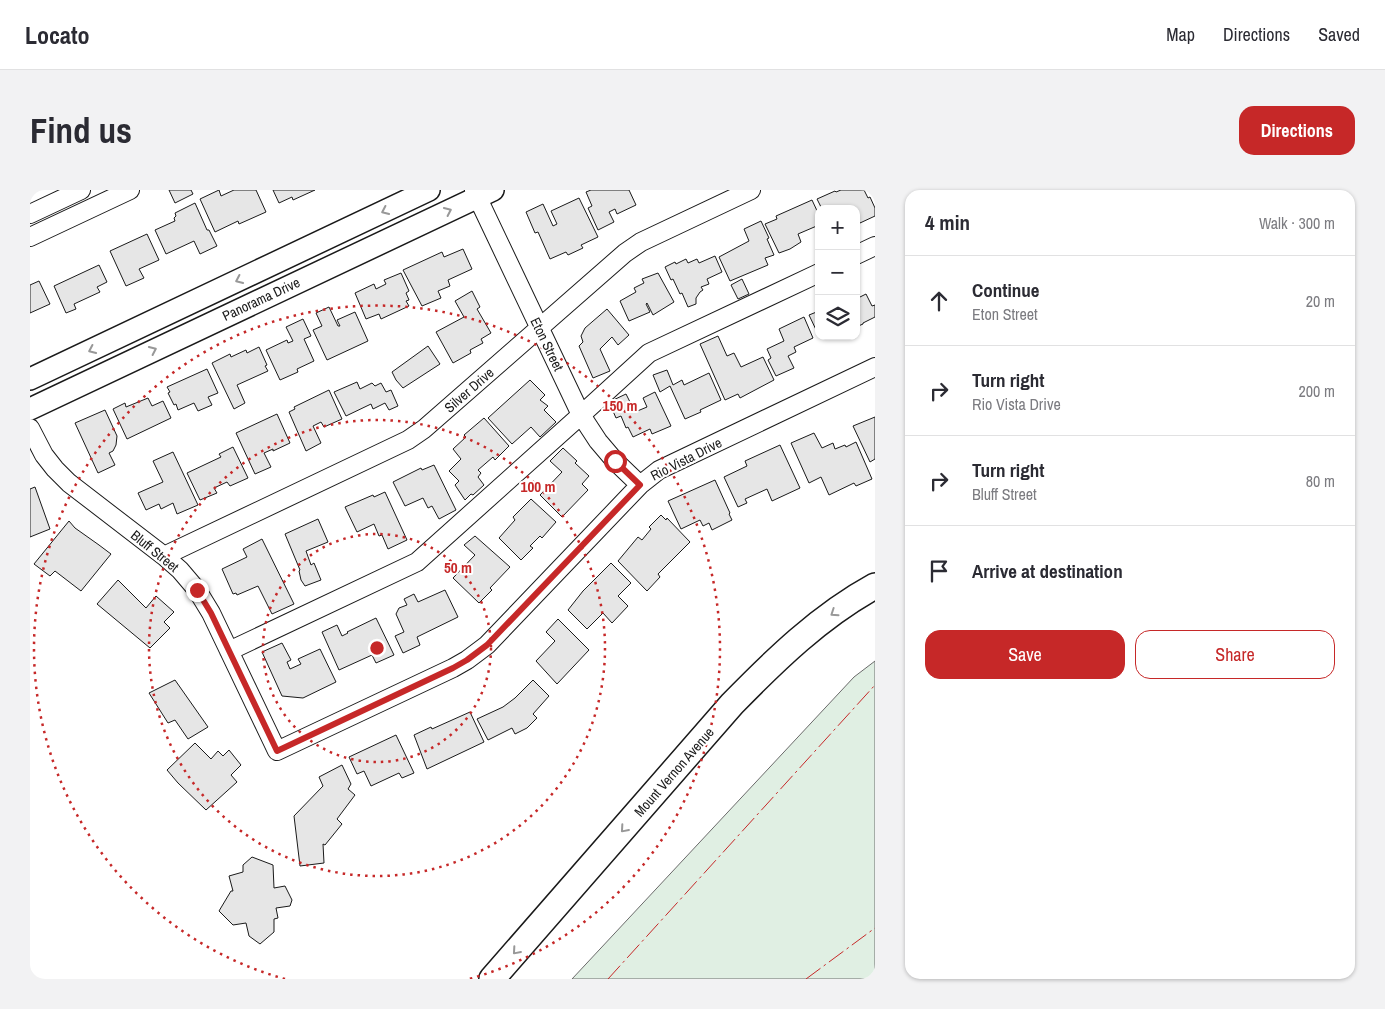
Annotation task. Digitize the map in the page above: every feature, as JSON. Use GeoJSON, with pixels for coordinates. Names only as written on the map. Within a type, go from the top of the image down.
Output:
{"type":"FeatureCollection","features":[{"type":"Feature","properties":{"kind":"highway","name":"Mount Vernon Avenue"},"geometry":{"type":"LineString","coordinates":[[492,979],[732,704],[763,672],[824,619],[875,586]]}},
{"type":"Feature","properties":{"kind":"main road","name":"Panorama Drive"},"geometry":{"type":"LineString","coordinates":[[30,379],[429,190]]}},
{"type":"Feature","properties":{"kind":"main road","name":"Panorama Drive"},"geometry":{"type":"LineString","coordinates":[[30,409],[481,192]]}},
{"type":"Feature","properties":{"kind":"street"},"geometry":{"type":"LineString","coordinates":[[30,214],[82,190]]}},
{"type":"Feature","properties":{"kind":"street"},"geometry":{"type":"LineString","coordinates":[[30,237],[130,190]]}},
{"type":"Feature","properties":{"kind":"street","name":"Silver Drive"},"geometry":{"type":"LineString","coordinates":[[164,556],[408,440],[424,429],[625,253],[641,242],[750,190]]}},
{"type":"Feature","properties":{"kind":"street","name":"Eton Street"},"geometry":{"type":"LineString","coordinates":[[481,192],[539,328],[581,416],[598,441],[615,461],[640,485]]}},
{"type":"Feature","properties":{"kind":"street"},"geometry":{"type":"LineString","coordinates":[[860,253],[875,246]]}},
{"type":"Feature","properties":{"kind":"street"},"geometry":{"type":"LineString","coordinates":[[229,651],[417,562],[649,353],[815,275]]}},
{"type":"Feature","properties":{"kind":"street","name":"Rio Vista Drive"},"geometry":{"type":"LineString","coordinates":[[277,751],[467,660],[487,645],[640,485],[659,470],[875,367]]}},
{"type":"Feature","properties":{"kind":"street","name":"Bluff Street"},"geometry":{"type":"LineString","coordinates":[[30,428],[44,455],[55,469],[70,483],[164,556],[180,570],[197,590],[211,613],[277,751]]}},
{"type":"Feature","properties":{"kind":"green space"},"geometry":{"type":"Polygon","coordinates":[[[875,661],[875,979],[572,979],[854,677],[875,661]]]}},
{"type":"Feature","properties":{"kind":"building"},"geometry":{"type":"Polygon","coordinates":[[[169,190],[191,190],[193,194],[175,203],[169,190]]]}},
{"type":"Feature","properties":{"kind":"building"},"geometry":{"type":"Polygon","coordinates":[[[219,190],[221,196],[234,190],[256,190],[266,212],[239,224],[238,221],[215,232],[200,199],[219,190]]]}},
{"type":"Feature","properties":{"kind":"building"},"geometry":{"type":"Polygon","coordinates":[[[273,190],[315,190],[293,200],[292,197],[279,203],[273,190]]]}},
{"type":"Feature","properties":{"kind":"building"},"geometry":{"type":"Polygon","coordinates":[[[591,190],[629,190],[636,205],[617,214],[615,209],[609,212],[614,222],[598,230],[588,208],[592,206],[586,192],[591,190]]]}},
{"type":"Feature","properties":{"kind":"building"},"geometry":{"type":"Polygon","coordinates":[[[841,190],[864,190],[875,208],[875,216],[860,223],[860,205],[820,205],[817,199],[841,190]]]}},
{"type":"Feature","properties":{"kind":"building"},"geometry":{"type":"Polygon","coordinates":[[[579,198],[598,237],[581,245],[583,248],[568,255],[566,252],[550,259],[538,232],[535,233],[526,212],[543,204],[553,226],[557,224],[551,211],[579,198]]]}},
{"type":"Feature","properties":{"kind":"building"},"geometry":{"type":"Polygon","coordinates":[[[812,200],[815,206],[815,227],[798,234],[801,242],[779,253],[765,224],[777,219],[776,216],[812,200]]]}},
{"type":"Feature","properties":{"kind":"building"},"geometry":{"type":"Polygon","coordinates":[[[195,203],[207,230],[209,230],[217,246],[200,254],[194,241],[166,254],[155,230],[175,221],[175,213],[195,203]]]}},
{"type":"Feature","properties":{"kind":"building"},"geometry":{"type":"Polygon","coordinates":[[[761,221],[774,255],[765,258],[768,265],[730,281],[719,257],[749,241],[744,229],[761,221]]]}},
{"type":"Feature","properties":{"kind":"building"},"geometry":{"type":"Polygon","coordinates":[[[147,234],[159,260],[139,269],[144,278],[126,286],[110,251],[147,234]]]}},
{"type":"Feature","properties":{"kind":"building"},"geometry":{"type":"Polygon","coordinates":[[[463,249],[472,269],[448,280],[450,286],[438,291],[441,298],[422,306],[403,270],[442,252],[444,257],[463,249]]]}},
{"type":"Feature","properties":{"kind":"building"},"geometry":{"type":"Polygon","coordinates":[[[715,256],[722,272],[707,279],[709,284],[701,287],[703,290],[696,298],[696,304],[688,307],[682,293],[680,294],[665,267],[686,259],[688,263],[697,259],[699,263],[715,256]]]}},
{"type":"Feature","properties":{"kind":"building"},"geometry":{"type":"Polygon","coordinates":[[[99,265],[107,282],[97,287],[100,292],[74,304],[76,309],[66,313],[54,286],[99,265]]]}},
{"type":"Feature","properties":{"kind":"building"},"geometry":{"type":"Polygon","coordinates":[[[401,273],[409,291],[406,293],[409,300],[406,301],[409,306],[381,319],[379,314],[366,319],[355,293],[374,284],[376,289],[386,284],[384,280],[401,273]]]}},
{"type":"Feature","properties":{"kind":"building"},"geometry":{"type":"Polygon","coordinates":[[[658,273],[674,302],[653,315],[647,303],[650,312],[629,321],[620,301],[636,292],[634,288],[644,283],[642,279],[658,273]]]}},
{"type":"Feature","properties":{"kind":"building"},"geometry":{"type":"Polygon","coordinates":[[[742,279],[749,294],[738,299],[731,285],[742,279]]]}},
{"type":"Feature","properties":{"kind":"building"},"geometry":{"type":"Polygon","coordinates":[[[39,281],[50,304],[30,313],[30,285],[39,281]]]}},
{"type":"Feature","properties":{"kind":"building"},"geometry":{"type":"Polygon","coordinates":[[[472,291],[480,307],[477,309],[491,333],[481,339],[483,343],[470,350],[471,353],[453,363],[436,332],[464,317],[455,301],[472,291]]]}},
{"type":"Feature","properties":{"kind":"building"},"geometry":{"type":"Polygon","coordinates":[[[866,294],[872,306],[875,305],[875,317],[860,325],[860,297],[866,294]]]}},
{"type":"Feature","properties":{"kind":"building"},"geometry":{"type":"Polygon","coordinates":[[[329,307],[338,326],[340,326],[337,320],[355,312],[368,341],[327,360],[313,330],[322,326],[316,313],[329,307]]]}},
{"type":"Feature","properties":{"kind":"building"},"geometry":{"type":"Polygon","coordinates":[[[607,309],[629,335],[618,345],[612,337],[600,349],[610,371],[593,378],[579,346],[583,342],[581,336],[585,328],[607,309]]]}},
{"type":"Feature","properties":{"kind":"building"},"geometry":{"type":"Polygon","coordinates":[[[815,313],[815,328],[809,315],[815,313]]]}},
{"type":"Feature","properties":{"kind":"building"},"geometry":{"type":"Polygon","coordinates":[[[804,317],[813,338],[794,347],[796,352],[788,356],[794,368],[776,376],[768,360],[771,358],[767,349],[784,341],[779,329],[804,317]]]}},
{"type":"Feature","properties":{"kind":"building"},"geometry":{"type":"Polygon","coordinates":[[[303,319],[311,336],[304,339],[314,361],[297,369],[298,372],[280,380],[266,350],[287,340],[288,343],[293,341],[286,327],[303,319]]]}},
{"type":"Feature","properties":{"kind":"building"},"geometry":{"type":"Polygon","coordinates":[[[718,336],[727,356],[734,353],[741,367],[763,357],[774,380],[740,398],[738,394],[725,400],[700,344],[718,336]]]}},
{"type":"Feature","properties":{"kind":"building"},"geometry":{"type":"Polygon","coordinates":[[[428,346],[440,364],[403,388],[392,372],[428,346]]]}},
{"type":"Feature","properties":{"kind":"building"},"geometry":{"type":"Polygon","coordinates":[[[259,347],[268,371],[237,385],[245,403],[234,409],[212,363],[230,354],[231,357],[246,350],[247,353],[259,347]]]}},
{"type":"Feature","properties":{"kind":"building"},"geometry":{"type":"Polygon","coordinates":[[[207,369],[218,393],[208,397],[212,405],[198,411],[194,403],[178,410],[168,393],[170,392],[167,387],[207,369]]]}},
{"type":"Feature","properties":{"kind":"building"},"geometry":{"type":"Polygon","coordinates":[[[667,370],[673,385],[682,380],[684,385],[709,373],[721,400],[685,419],[670,386],[660,392],[653,375],[667,370]]]}},
{"type":"Feature","properties":{"kind":"building"},"geometry":{"type":"Polygon","coordinates":[[[530,380],[545,395],[540,400],[548,406],[544,410],[556,422],[540,437],[531,427],[512,444],[488,418],[530,380]]]}},
{"type":"Feature","properties":{"kind":"building"},"geometry":{"type":"Polygon","coordinates":[[[357,382],[360,389],[372,383],[375,386],[381,383],[386,392],[391,390],[398,406],[389,410],[385,403],[373,409],[371,404],[346,416],[334,392],[357,382]]]}},
{"type":"Feature","properties":{"kind":"building"},"geometry":{"type":"Polygon","coordinates":[[[329,390],[342,419],[324,427],[321,422],[313,426],[321,443],[306,451],[289,412],[295,409],[294,407],[329,390]]]}},
{"type":"Feature","properties":{"kind":"building"},"geometry":{"type":"Polygon","coordinates":[[[655,392],[671,426],[652,434],[650,429],[633,437],[628,427],[626,428],[621,416],[616,418],[609,402],[626,394],[635,412],[647,407],[643,398],[655,392]]]}},
{"type":"Feature","properties":{"kind":"building"},"geometry":{"type":"Polygon","coordinates":[[[148,398],[152,406],[163,401],[171,418],[127,439],[113,409],[125,403],[126,407],[148,398]]]}},
{"type":"Feature","properties":{"kind":"building"},"geometry":{"type":"Polygon","coordinates":[[[105,410],[117,436],[116,445],[113,451],[109,453],[115,465],[98,473],[75,423],[105,410]]]}},
{"type":"Feature","properties":{"kind":"building"},"geometry":{"type":"Polygon","coordinates":[[[277,414],[290,443],[264,453],[271,467],[255,474],[236,433],[277,414]]]}},
{"type":"Feature","properties":{"kind":"building"},"geometry":{"type":"Polygon","coordinates":[[[875,417],[875,459],[870,462],[853,426],[875,417]]]}},
{"type":"Feature","properties":{"kind":"building"},"geometry":{"type":"Polygon","coordinates":[[[484,418],[509,446],[495,460],[493,457],[478,470],[481,473],[478,477],[484,485],[465,500],[455,485],[459,481],[449,471],[461,459],[453,449],[466,437],[464,435],[484,418]]]}},
{"type":"Feature","properties":{"kind":"building"},"geometry":{"type":"Polygon","coordinates":[[[814,433],[822,448],[833,443],[835,449],[845,445],[846,447],[856,442],[872,479],[856,486],[854,483],[829,495],[821,477],[809,483],[791,443],[814,433]]]}},
{"type":"Feature","properties":{"kind":"building"},"geometry":{"type":"Polygon","coordinates":[[[780,445],[800,488],[772,501],[767,489],[745,499],[747,503],[738,507],[724,477],[747,466],[745,461],[780,445]]]}},
{"type":"Feature","properties":{"kind":"building"},"geometry":{"type":"Polygon","coordinates":[[[233,447],[248,478],[230,486],[227,482],[214,488],[217,493],[200,500],[187,473],[221,457],[219,454],[233,447]]]}},
{"type":"Feature","properties":{"kind":"building"},"geometry":{"type":"Polygon","coordinates":[[[563,448],[589,476],[582,484],[588,490],[562,517],[540,495],[562,472],[550,461],[563,448]]]}},
{"type":"Feature","properties":{"kind":"building"},"geometry":{"type":"Polygon","coordinates":[[[173,452],[198,505],[177,514],[173,503],[161,509],[159,504],[146,510],[138,493],[163,482],[153,461],[173,452]]]}},
{"type":"Feature","properties":{"kind":"building"},"geometry":{"type":"Polygon","coordinates":[[[434,465],[456,510],[439,519],[432,506],[428,508],[423,498],[405,506],[393,482],[421,468],[422,470],[434,465]]]}},
{"type":"Feature","properties":{"kind":"building"},"geometry":{"type":"Polygon","coordinates":[[[715,480],[732,520],[712,530],[709,523],[703,526],[700,520],[681,529],[668,501],[715,480]]]}},
{"type":"Feature","properties":{"kind":"building"},"geometry":{"type":"Polygon","coordinates":[[[35,487],[50,529],[30,537],[30,489],[35,487]]]}},
{"type":"Feature","properties":{"kind":"building"},"geometry":{"type":"Polygon","coordinates":[[[385,492],[407,540],[388,549],[382,535],[379,536],[374,524],[357,532],[345,507],[385,492]]]}},
{"type":"Feature","properties":{"kind":"building"},"geometry":{"type":"Polygon","coordinates":[[[531,499],[556,522],[542,538],[540,536],[530,546],[533,548],[521,560],[499,538],[515,520],[513,517],[531,499]]]}},
{"type":"Feature","properties":{"kind":"building"},"geometry":{"type":"Polygon","coordinates":[[[661,515],[666,520],[667,518],[690,542],[658,574],[660,577],[647,591],[618,561],[638,537],[642,540],[651,529],[649,527],[661,515]]]}},
{"type":"Feature","properties":{"kind":"building"},"geometry":{"type":"Polygon","coordinates":[[[318,519],[328,542],[306,551],[311,565],[314,563],[321,580],[305,586],[301,580],[300,570],[285,534],[318,519]]]}},
{"type":"Feature","properties":{"kind":"building"},"geometry":{"type":"Polygon","coordinates":[[[69,521],[75,528],[111,554],[81,591],[55,571],[50,576],[34,564],[69,521]]]}},
{"type":"Feature","properties":{"kind":"building"},"geometry":{"type":"Polygon","coordinates":[[[475,536],[510,567],[479,603],[453,578],[475,555],[464,545],[475,536]]]}},
{"type":"Feature","properties":{"kind":"building"},"geometry":{"type":"Polygon","coordinates":[[[262,539],[294,604],[272,614],[258,586],[237,595],[236,593],[233,594],[222,569],[247,557],[243,549],[262,539]]]}},
{"type":"Feature","properties":{"kind":"building"},"geometry":{"type":"Polygon","coordinates":[[[611,563],[631,583],[618,596],[628,606],[612,623],[603,613],[587,629],[568,610],[583,591],[611,563]]]}},
{"type":"Feature","properties":{"kind":"building"},"geometry":{"type":"Polygon","coordinates":[[[118,580],[146,608],[156,596],[174,612],[164,622],[170,628],[150,648],[97,604],[118,580]]]}},
{"type":"Feature","properties":{"kind":"building"},"geometry":{"type":"Polygon","coordinates":[[[445,590],[458,617],[417,637],[420,645],[403,653],[395,636],[404,632],[396,614],[399,608],[407,605],[404,599],[414,594],[418,602],[445,590]]]}},
{"type":"Feature","properties":{"kind":"building"},"geometry":{"type":"Polygon","coordinates":[[[376,618],[394,655],[376,663],[372,655],[339,670],[322,632],[337,625],[342,636],[376,618]]]}},
{"type":"Feature","properties":{"kind":"building"},"geometry":{"type":"Polygon","coordinates":[[[558,619],[589,650],[557,684],[536,661],[555,641],[546,632],[558,619]]]}},
{"type":"Feature","properties":{"kind":"building"},"geometry":{"type":"Polygon","coordinates":[[[282,643],[291,660],[287,662],[290,669],[301,664],[298,659],[320,649],[336,682],[303,698],[282,696],[262,652],[282,643]]]}},
{"type":"Feature","properties":{"kind":"building"},"geometry":{"type":"Polygon","coordinates":[[[175,680],[208,727],[188,739],[175,720],[168,723],[149,693],[175,680]]]}},
{"type":"Feature","properties":{"kind":"building"},"geometry":{"type":"Polygon","coordinates":[[[533,680],[549,696],[533,714],[537,718],[527,728],[515,734],[512,728],[488,740],[477,719],[503,707],[533,680]]]}},
{"type":"Feature","properties":{"kind":"building"},"geometry":{"type":"Polygon","coordinates":[[[470,712],[484,742],[427,769],[414,735],[470,712]]]}},
{"type":"Feature","properties":{"kind":"building"},"geometry":{"type":"Polygon","coordinates":[[[396,735],[414,773],[402,778],[399,773],[371,786],[364,771],[357,774],[349,757],[396,735]]]}},
{"type":"Feature","properties":{"kind":"building"},"geometry":{"type":"Polygon","coordinates":[[[195,743],[211,759],[218,751],[223,756],[229,750],[241,765],[231,775],[237,782],[206,810],[167,770],[195,743]]]}},
{"type":"Feature","properties":{"kind":"building"},"geometry":{"type":"Polygon","coordinates":[[[342,765],[351,784],[348,789],[355,795],[337,819],[342,824],[325,845],[323,844],[324,863],[300,866],[294,816],[323,786],[319,777],[342,765]]]}},
{"type":"Feature","properties":{"kind":"building"},"geometry":{"type":"Polygon","coordinates":[[[252,857],[273,865],[274,888],[285,886],[292,900],[290,906],[276,908],[278,918],[274,919],[274,932],[260,944],[249,936],[246,923],[233,925],[219,911],[231,891],[233,891],[229,876],[243,872],[243,865],[252,857]]]}},
{"type":"Feature","properties":{"kind":"power"},"geometry":{"type":"LineString","coordinates":[[608,979],[875,685]]}},
{"type":"Feature","properties":{"kind":"power"},"geometry":{"type":"LineString","coordinates":[[806,979],[875,928]]}},
{"type":"Feature","properties":{"kind":"route"},"geometry":{"type":"LineString","coordinates":[[197,590],[211,613],[277,751],[453,668],[487,645],[640,485],[615,461]]}}]}
